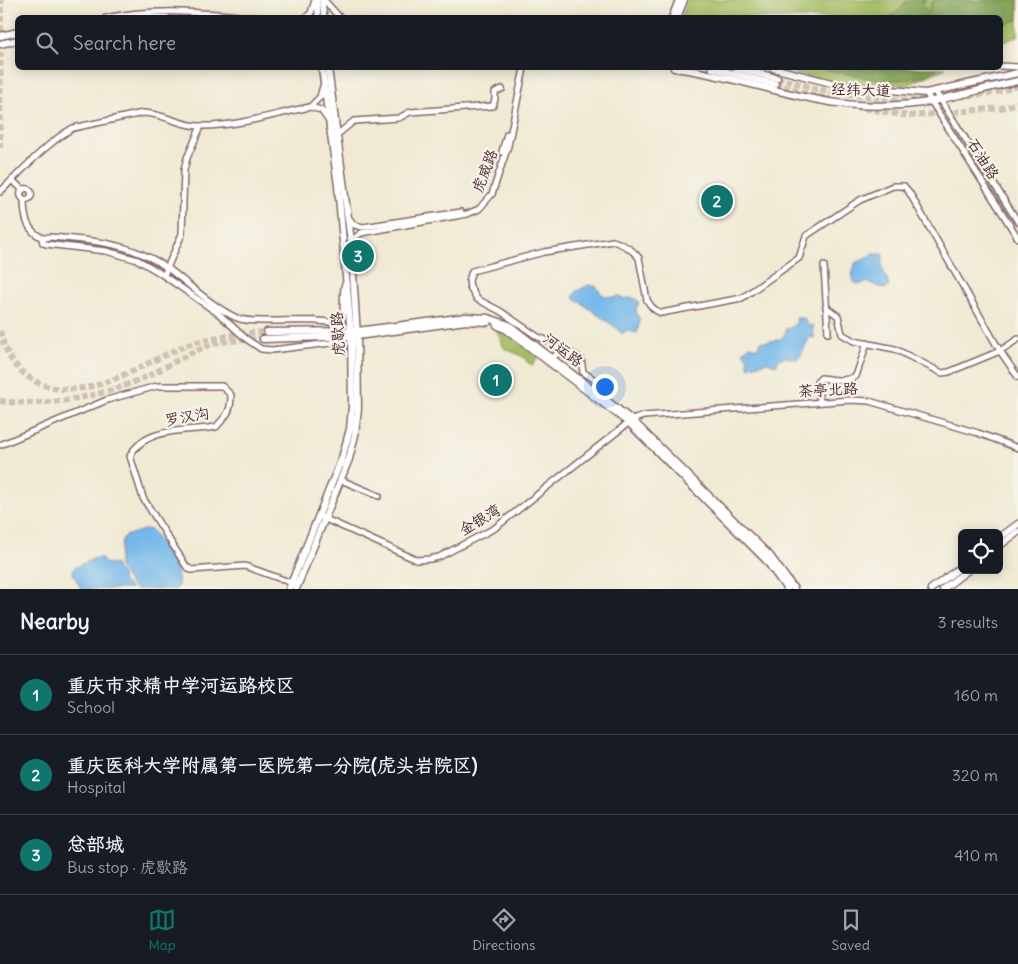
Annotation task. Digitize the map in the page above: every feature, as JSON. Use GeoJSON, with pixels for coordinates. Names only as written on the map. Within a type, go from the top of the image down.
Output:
{"type":"FeatureCollection","features":[{"type":"Feature","properties":{"kind":"main road"},"geometry":{"type":"LineString","coordinates":[[673,15],[679,0]]}},
{"type":"Feature","properties":{"kind":"main road"},"geometry":{"type":"LineString","coordinates":[[678,15],[684,0]]}},
{"type":"Feature","properties":{"kind":"main road"},"geometry":{"type":"LineString","coordinates":[[0,36],[15,33]]}},
{"type":"Feature","properties":{"kind":"main road"},"geometry":{"type":"LineString","coordinates":[[0,44],[15,41]]}},
{"type":"Feature","properties":{"kind":"main road","name":"虎歇路"},"geometry":{"type":"LineString","coordinates":[[294,587],[322,517],[342,458],[350,429],[352,408],[354,333],[324,83],[325,70]]}},
{"type":"Feature","properties":{"kind":"main road","name":"虎歇路"},"geometry":{"type":"LineString","coordinates":[[322,517],[340,480],[353,446],[358,409],[349,218],[338,134],[325,70]]}},
{"type":"Feature","properties":{"kind":"main road","name":"经纬大道"},"geometry":{"type":"LineString","coordinates":[[686,70],[732,78],[811,99],[852,105],[905,105],[932,101],[1018,80]]}},
{"type":"Feature","properties":{"kind":"main road"},"geometry":{"type":"LineString","coordinates":[[722,70],[776,81],[742,70]]}},
{"type":"Feature","properties":{"kind":"main road","name":"经纬大道"},"geometry":{"type":"LineString","coordinates":[[781,70],[837,85],[926,93],[1018,73]]}},
{"type":"Feature","properties":{"kind":"main road"},"geometry":{"type":"LineString","coordinates":[[886,89],[893,94],[894,98],[892,102],[886,104]]}},
{"type":"Feature","properties":{"kind":"main road"},"geometry":{"type":"LineString","coordinates":[[329,331],[340,324],[343,319],[343,292],[346,276]]}},
{"type":"Feature","properties":{"kind":"main road","name":"河运路"},"geometry":{"type":"LineString","coordinates":[[267,332],[329,331],[354,333],[466,316],[488,318],[508,325],[553,358],[630,421],[770,556],[794,589]]}},
{"type":"Feature","properties":{"kind":"main road","name":"河运路"},"geometry":{"type":"LineString","coordinates":[[263,339],[354,333],[466,321],[487,322],[498,325],[630,421],[766,560],[787,589]]}},
{"type":"Feature","properties":{"kind":"main road"},"geometry":{"type":"LineString","coordinates":[[1003,535],[1018,524]]}},
{"type":"Feature","properties":{"kind":"main road"},"geometry":{"type":"LineString","coordinates":[[1003,543],[1018,532]]}},
{"type":"Feature","properties":{"kind":"main road"},"geometry":{"type":"LineString","coordinates":[[931,589],[958,569]]}},
{"type":"Feature","properties":{"kind":"main road"},"geometry":{"type":"LineString","coordinates":[[943,589],[963,574]]}},
{"type":"Feature","properties":{"kind":"street"},"geometry":{"type":"LineString","coordinates":[[309,15],[316,0]]}},
{"type":"Feature","properties":{"kind":"street"},"geometry":{"type":"LineString","coordinates":[[316,0],[318,15]]}},
{"type":"Feature","properties":{"kind":"street"},"geometry":{"type":"LineString","coordinates":[[323,0],[324,15]]}},
{"type":"Feature","properties":{"kind":"street"},"geometry":{"type":"LineString","coordinates":[[323,0],[337,15]]}},
{"type":"Feature","properties":{"kind":"street"},"geometry":{"type":"LineString","coordinates":[[120,15],[135,12],[167,11],[221,15]]}},
{"type":"Feature","properties":{"kind":"street"},"geometry":{"type":"LineString","coordinates":[[1003,66],[1018,66]]}},
{"type":"Feature","properties":{"kind":"street","name":"虎威路"},"geometry":{"type":"LineString","coordinates":[[349,218],[357,226],[370,226],[466,211],[482,203],[489,193],[504,148],[523,70]]}},
{"type":"Feature","properties":{"kind":"street","name":"虎威路"},"geometry":{"type":"LineString","coordinates":[[351,240],[361,233],[467,214],[474,212],[484,205],[492,194],[508,146],[523,70]]}},
{"type":"Feature","properties":{"kind":"street"},"geometry":{"type":"LineString","coordinates":[[310,107],[320,98],[324,83]]}},
{"type":"Feature","properties":{"kind":"street"},"geometry":{"type":"LineString","coordinates":[[338,134],[354,120],[399,118],[410,112],[493,106],[495,92],[502,89]]}},
{"type":"Feature","properties":{"kind":"street","name":"石油路"},"geometry":{"type":"LineString","coordinates":[[935,91],[1018,221]]}},
{"type":"Feature","properties":{"kind":"street","name":"石油路"},"geometry":{"type":"LineString","coordinates":[[926,93],[1018,238]]}},
{"type":"Feature","properties":{"kind":"street"},"geometry":{"type":"LineString","coordinates":[[0,192],[44,150],[73,128],[143,113],[152,113],[192,126],[201,126],[233,122],[310,107],[321,110],[330,122]]}},
{"type":"Feature","properties":{"kind":"street"},"geometry":{"type":"LineString","coordinates":[[164,276],[182,234],[185,163],[201,126]]}},
{"type":"Feature","properties":{"kind":"street"},"geometry":{"type":"LineString","coordinates":[[12,180],[23,190],[29,190],[32,194],[30,199],[24,199]]}},
{"type":"Feature","properties":{"kind":"street"},"geometry":{"type":"LineString","coordinates":[[609,389],[583,372],[581,359],[562,347],[538,336],[500,311],[477,299],[470,288],[470,273],[476,268],[544,252],[613,241],[627,248],[639,258],[647,300],[656,311],[661,312],[742,298],[799,258],[806,236],[860,200],[893,186],[904,186],[909,192],[1000,351],[1018,378]]}},
{"type":"Feature","properties":{"kind":"street"},"geometry":{"type":"LineString","coordinates":[[23,190],[21,194],[24,199],[25,221],[36,234],[43,238],[108,242],[135,250],[168,268],[229,314],[249,321]]}},
{"type":"Feature","properties":{"kind":"street"},"geometry":{"type":"LineString","coordinates":[[43,238],[42,241],[46,244],[98,250],[130,257],[164,276],[219,314],[256,346],[266,350],[331,343],[354,333]]}},
{"type":"Feature","properties":{"kind":"street"},"geometry":{"type":"LineString","coordinates":[[824,266],[828,332]]}},
{"type":"Feature","properties":{"kind":"street"},"geometry":{"type":"LineString","coordinates":[[826,307],[838,316],[842,334],[854,341],[895,349],[942,373],[949,372],[1000,351],[1018,339]]}},
{"type":"Feature","properties":{"kind":"street"},"geometry":{"type":"LineString","coordinates":[[235,329],[236,321],[317,321],[340,324]]}},
{"type":"Feature","properties":{"kind":"street"},"geometry":{"type":"LineString","coordinates":[[820,402],[817,382],[821,378],[836,380],[851,379],[856,376],[867,343]]}},
{"type":"Feature","properties":{"kind":"street"},"geometry":{"type":"LineString","coordinates":[[553,358],[562,347]]}},
{"type":"Feature","properties":{"kind":"street","name":"罗汉沟"},"geometry":{"type":"LineString","coordinates":[[0,446],[108,400],[157,386],[222,386],[230,395],[231,406],[229,413],[216,427],[165,433],[140,441],[134,447],[130,456],[143,498],[186,566],[191,570],[245,566],[294,587]]}},
{"type":"Feature","properties":{"kind":"street","name":"茶亭北路"},"geometry":{"type":"LineString","coordinates":[[630,421],[644,416],[820,402],[869,401],[978,433],[1018,448]]}},
{"type":"Feature","properties":{"kind":"street","name":"金银湾"},"geometry":{"type":"LineString","coordinates":[[322,517],[416,560],[439,557],[495,528],[630,421]]}},
{"type":"Feature","properties":{"kind":"street"},"geometry":{"type":"LineString","coordinates":[[340,480],[380,496]]}},
{"type":"Feature","properties":{"kind":"street"},"geometry":{"type":"LineString","coordinates":[[1006,541],[1018,537]]}},
{"type":"Feature","properties":{"kind":"green space"},"geometry":{"type":"Polygon","coordinates":[[[688,0],[1018,0],[1018,36],[1003,42],[1003,15],[682,15],[688,0]]]}},
{"type":"Feature","properties":{"kind":"green space"},"geometry":{"type":"Polygon","coordinates":[[[907,0],[924,0],[923,7],[929,11],[931,4],[935,0],[1018,0],[1018,19],[1003,24],[1003,15],[892,15],[900,10],[907,0]]]}},
{"type":"Feature","properties":{"kind":"green space"},"geometry":{"type":"Polygon","coordinates":[[[787,70],[941,70],[907,85],[826,82],[787,70]]]}},
{"type":"Feature","properties":{"kind":"green space"},"geometry":{"type":"Polygon","coordinates":[[[827,70],[934,70],[918,78],[881,80],[827,70]]]}},
{"type":"Feature","properties":{"kind":"green space"},"geometry":{"type":"Polygon","coordinates":[[[496,329],[539,358],[532,365],[526,361],[526,358],[504,348],[496,329]]]}},
{"type":"Feature","properties":{"kind":"water"},"geometry":{"type":"Polygon","coordinates":[[[873,254],[882,254],[883,256],[882,267],[889,286],[886,289],[867,282],[855,283],[853,275],[855,263],[873,254]]]}},
{"type":"Feature","properties":{"kind":"water"},"geometry":{"type":"Polygon","coordinates":[[[589,285],[597,287],[606,296],[619,296],[623,299],[632,298],[638,301],[636,312],[640,320],[637,333],[627,330],[622,334],[618,329],[573,297],[577,291],[589,285]]]}},
{"type":"Feature","properties":{"kind":"water"},"geometry":{"type":"Polygon","coordinates":[[[796,318],[804,318],[808,326],[813,325],[814,338],[810,337],[798,359],[785,357],[779,359],[776,365],[767,362],[748,367],[748,359],[743,352],[750,346],[758,348],[761,341],[781,339],[786,332],[785,329],[790,328],[797,322],[796,318]]]}},
{"type":"Feature","properties":{"kind":"water"},"geometry":{"type":"Polygon","coordinates":[[[147,529],[151,530],[155,535],[171,559],[178,576],[176,589],[134,589],[119,568],[122,540],[125,536],[147,529]]]}},
{"type":"Feature","properties":{"kind":"water"},"geometry":{"type":"Polygon","coordinates":[[[101,558],[104,563],[116,565],[116,569],[122,574],[122,581],[131,589],[81,589],[73,573],[74,568],[93,559],[101,558]]]}},
{"type":"Feature","properties":{"kind":"tunnel"},"geometry":{"type":"LineString","coordinates":[[0,148],[1,0]]}},
{"type":"Feature","properties":{"kind":"tunnel"},"geometry":{"type":"LineString","coordinates":[[777,78],[837,94],[903,100],[928,100]]}},
{"type":"Feature","properties":{"kind":"tunnel"},"geometry":{"type":"LineString","coordinates":[[775,84],[832,100]]}},
{"type":"Feature","properties":{"kind":"tunnel"},"geometry":{"type":"LineString","coordinates":[[960,97],[993,93],[1018,86]]}},
{"type":"Feature","properties":{"kind":"tunnel"},"geometry":{"type":"LineString","coordinates":[[856,107],[909,116],[1001,108],[1018,103]]}},
{"type":"Feature","properties":{"kind":"tunnel"},"geometry":{"type":"LineString","coordinates":[[0,331],[9,356],[22,372],[46,386],[66,389],[87,387],[108,381],[169,353],[207,339],[267,332]]}},
{"type":"Feature","properties":{"kind":"tunnel"},"geometry":{"type":"LineString","coordinates":[[0,401],[38,403],[94,395],[113,390],[148,376],[209,345],[228,341],[263,339]]}},
{"type":"Feature","properties":{"kind":"place","name":"重庆医科大学附属第一医院第一分院(虎头岩院区)"},"geometry":{"type":"Point","coordinates":[717,201]}},
{"type":"Feature","properties":{"kind":"place","name":"总部城"},"geometry":{"type":"Point","coordinates":[358,256]}},
{"type":"Feature","properties":{"kind":"place","name":"重庆市求精中学河运路校区"},"geometry":{"type":"Point","coordinates":[496,380]}}]}
